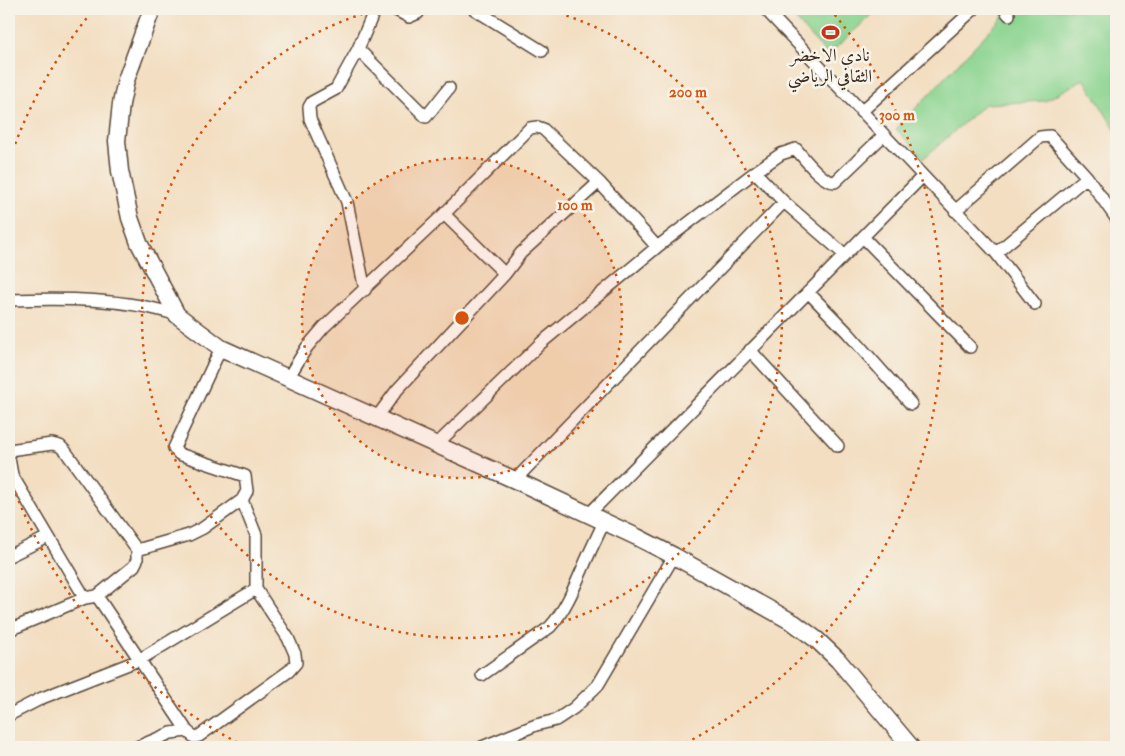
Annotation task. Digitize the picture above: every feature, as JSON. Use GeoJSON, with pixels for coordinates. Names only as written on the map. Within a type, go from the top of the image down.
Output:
{"type":"FeatureCollection","features":[{"type":"Feature","properties":{"kind":"street"},"geometry":{"type":"LineString","coordinates":[[152,9],[126,80],[117,141],[120,171],[130,218],[139,243],[177,315]]}},
{"type":"Feature","properties":{"kind":"street"},"geometry":{"type":"LineString","coordinates":[[365,290],[347,202],[308,113],[312,102],[336,89],[358,49],[375,9]]}},
{"type":"Feature","properties":{"kind":"street"},"geometry":{"type":"LineString","coordinates":[[394,9],[409,17],[420,9]]}},
{"type":"Feature","properties":{"kind":"street"},"geometry":{"type":"LineString","coordinates":[[474,9],[542,52]]}},
{"type":"Feature","properties":{"kind":"street"},"geometry":{"type":"LineString","coordinates":[[765,9],[996,253],[1035,304]]}},
{"type":"Feature","properties":{"kind":"street"},"geometry":{"type":"LineString","coordinates":[[861,112],[974,9]]}},
{"type":"Feature","properties":{"kind":"street"},"geometry":{"type":"LineString","coordinates":[[358,49],[426,117],[449,88]]}},
{"type":"Feature","properties":{"kind":"street"},"geometry":{"type":"LineString","coordinates":[[288,378],[307,347],[324,327],[444,214],[530,128],[543,128],[598,182],[657,247]]}},
{"type":"Feature","properties":{"kind":"street"},"geometry":{"type":"LineString","coordinates":[[436,445],[541,343],[657,247],[754,172],[781,154],[796,149],[811,167],[828,181],[835,182],[884,136]]}},
{"type":"Feature","properties":{"kind":"street"},"geometry":{"type":"LineString","coordinates":[[955,211],[1040,137],[1050,136],[1087,178],[1116,218]]}},
{"type":"Feature","properties":{"kind":"street"},"geometry":{"type":"LineString","coordinates":[[754,172],[784,202],[845,255]]}},
{"type":"Feature","properties":{"kind":"street"},"geometry":{"type":"LineString","coordinates":[[588,514],[923,176]]}},
{"type":"Feature","properties":{"kind":"street"},"geometry":{"type":"LineString","coordinates":[[996,253],[1087,178]]}},
{"type":"Feature","properties":{"kind":"street"},"geometry":{"type":"LineString","coordinates":[[377,417],[397,390],[505,274],[521,253],[598,182]]}},
{"type":"Feature","properties":{"kind":"street"},"geometry":{"type":"LineString","coordinates":[[515,480],[784,202]]}},
{"type":"Feature","properties":{"kind":"street"},"geometry":{"type":"LineString","coordinates":[[444,214],[505,274]]}},
{"type":"Feature","properties":{"kind":"street"},"geometry":{"type":"LineString","coordinates":[[863,237],[970,347]]}},
{"type":"Feature","properties":{"kind":"street"},"geometry":{"type":"LineString","coordinates":[[808,292],[848,333],[911,404]]}},
{"type":"Feature","properties":{"kind":"street"},"geometry":{"type":"LineString","coordinates":[[9,300],[41,299],[109,302],[155,308],[177,315],[221,348],[515,480],[674,556],[794,624],[817,640],[838,660],[911,747]]}},
{"type":"Feature","properties":{"kind":"street"},"geometry":{"type":"LineString","coordinates":[[137,550],[189,536],[242,500],[247,491],[245,476],[179,454],[174,448],[221,348]]}},
{"type":"Feature","properties":{"kind":"street"},"geometry":{"type":"LineString","coordinates":[[750,350],[838,446]]}},
{"type":"Feature","properties":{"kind":"street"},"geometry":{"type":"LineString","coordinates":[[9,450],[52,444],[60,446],[137,550],[137,560],[134,566],[91,597],[9,630]]}},
{"type":"Feature","properties":{"kind":"street"},"geometry":{"type":"LineString","coordinates":[[9,458],[10,476],[48,537],[91,597],[140,660],[187,731],[194,737],[199,736],[289,671],[296,663],[295,654],[288,638],[256,589],[256,535],[242,500]]}},
{"type":"Feature","properties":{"kind":"street"},"geometry":{"type":"LineString","coordinates":[[482,676],[550,627],[557,619],[584,568],[604,522]]}},
{"type":"Feature","properties":{"kind":"street"},"geometry":{"type":"LineString","coordinates":[[9,556],[48,537]]}},
{"type":"Feature","properties":{"kind":"street"},"geometry":{"type":"LineString","coordinates":[[482,747],[536,725],[556,720],[574,708],[598,685],[674,556]]}},
{"type":"Feature","properties":{"kind":"street"},"geometry":{"type":"LineString","coordinates":[[9,715],[42,698],[140,660],[256,589]]}},
{"type":"Feature","properties":{"kind":"street"},"geometry":{"type":"LineString","coordinates":[[138,747],[172,733],[187,731]]}},
{"type":"Feature","properties":{"kind":"green space","name":"نادي الاخضر الثقافي الرياضي"},"geometry":{"type":"Polygon","coordinates":[[[786,9],[878,9],[828,55],[786,9]]]}},
{"type":"Feature","properties":{"kind":"green space"},"geometry":{"type":"Polygon","coordinates":[[[1010,9],[1116,9],[1116,131],[1084,79],[1045,101],[985,104],[924,158],[896,129],[1010,9]]]}},
{"type":"Feature","properties":{"kind":"place","name":"نادي الاخضر الثقافي الرياضي"},"geometry":{"type":"Point","coordinates":[830,32]}}]}
